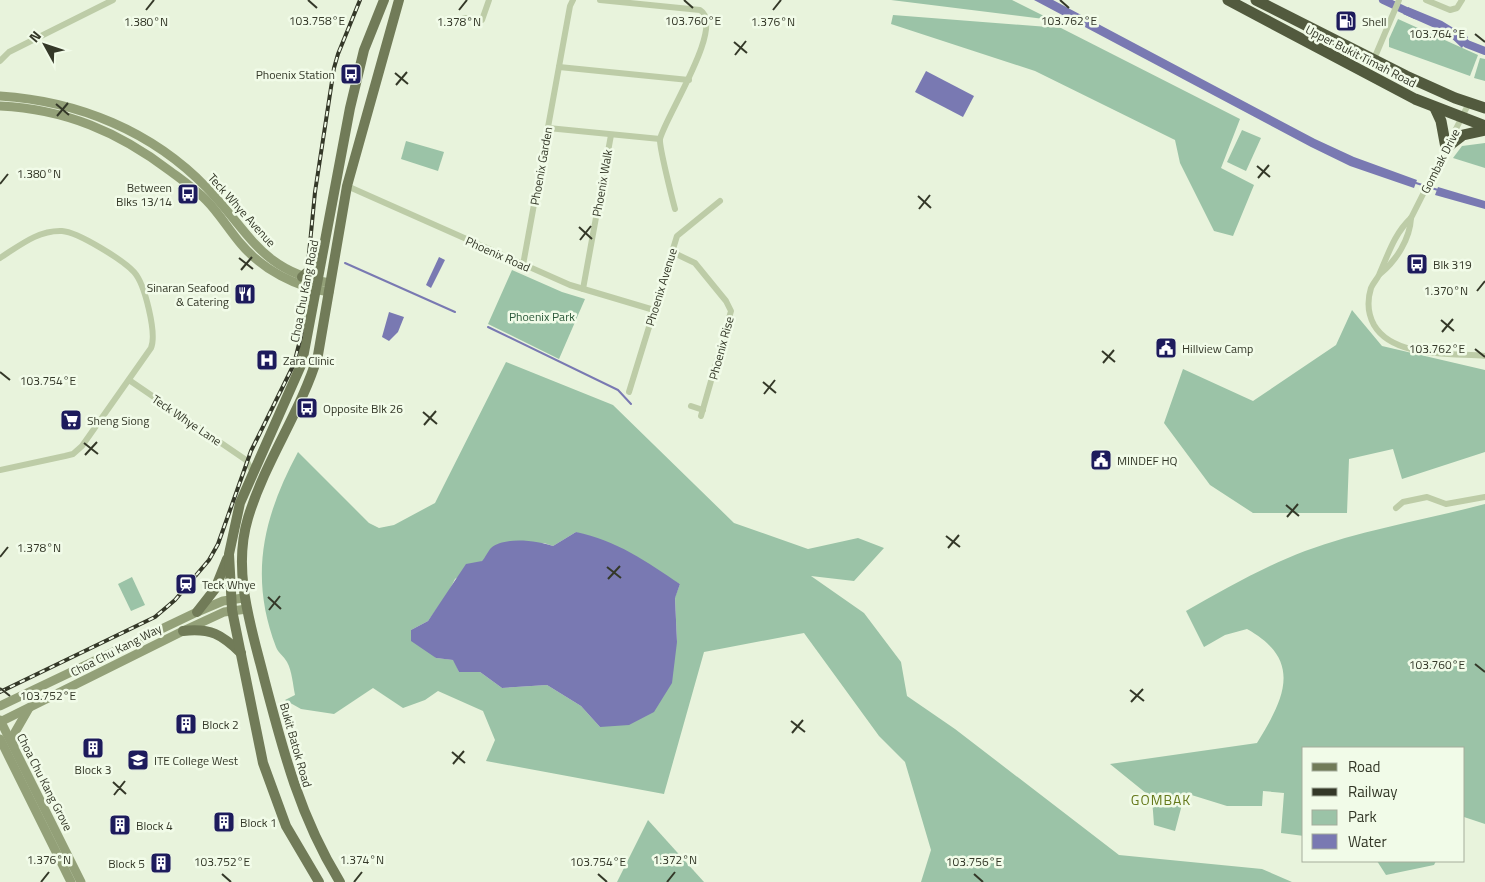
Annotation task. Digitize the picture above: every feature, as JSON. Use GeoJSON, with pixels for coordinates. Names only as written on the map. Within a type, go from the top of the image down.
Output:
{"type":"FeatureCollection","features":[{"type":"Feature","properties":{"kind":"highway","name":"Upper Bukit Timah Road"},"geometry":{"type":"LineString","coordinates":[[1228,0],[1366,75],[1435,108],[1485,126]]}},
{"type":"Feature","properties":{"kind":"highway","name":"Upper Bukit Timah Road"},"geometry":{"type":"LineString","coordinates":[[1256,0],[1406,76],[1485,108]]}},
{"type":"Feature","properties":{"kind":"highway"},"geometry":{"type":"LineString","coordinates":[[1435,108],[1441,121],[1446,148],[1463,136],[1485,130]]}},
{"type":"Feature","properties":{"kind":"main road","name":"Choa Chu Kang Road"},"geometry":{"type":"LineString","coordinates":[[232,605],[229,554],[240,503],[260,456],[283,410],[302,362],[354,90],[364,50],[384,0]]}},
{"type":"Feature","properties":{"kind":"main road","name":"Choa Chu Kang Road"},"geometry":{"type":"LineString","coordinates":[[246,609],[243,598],[243,556],[248,519],[264,476],[312,374],[347,186],[399,0]]}},
{"type":"Feature","properties":{"kind":"main road"},"geometry":{"type":"LineString","coordinates":[[364,50],[367,66],[375,65],[383,56]]}},
{"type":"Feature","properties":{"kind":"main road"},"geometry":{"type":"LineString","coordinates":[[354,90],[364,76],[372,78],[374,86]]}},
{"type":"Feature","properties":{"kind":"main road","name":"Teck Whye Avenue"},"geometry":{"type":"LineString","coordinates":[[0,96],[43,101],[98,115],[147,140],[207,188],[261,251],[285,270],[317,286]]}},
{"type":"Feature","properties":{"kind":"main road","name":"Teck Whye Avenue"},"geometry":{"type":"LineString","coordinates":[[0,106],[41,110],[75,119],[103,129],[140,148],[205,199],[254,258],[275,273],[329,288]]}},
{"type":"Feature","properties":{"kind":"main road"},"geometry":{"type":"LineString","coordinates":[[302,277],[316,267],[323,258]]}},
{"type":"Feature","properties":{"kind":"main road"},"geometry":{"type":"LineString","coordinates":[[197,612],[215,589],[229,554]]}},
{"type":"Feature","properties":{"kind":"main road","name":"Choa Chu Kang Way"},"geometry":{"type":"LineString","coordinates":[[0,721],[182,631],[243,598]]}},
{"type":"Feature","properties":{"kind":"main road","name":"Choa Chu Kang Way"},"geometry":{"type":"LineString","coordinates":[[0,706],[223,601],[246,609]]}},
{"type":"Feature","properties":{"kind":"main road"},"geometry":{"type":"LineString","coordinates":[[232,605],[261,755],[273,795],[286,826],[319,882]]}},
{"type":"Feature","properties":{"kind":"main road","name":"Bukit Batok Road"},"geometry":{"type":"LineString","coordinates":[[246,609],[287,766],[306,818],[340,882]]}},
{"type":"Feature","properties":{"kind":"main road"},"geometry":{"type":"LineString","coordinates":[[182,631],[199,629],[215,632],[241,654]]}},
{"type":"Feature","properties":{"kind":"main road"},"geometry":{"type":"LineString","coordinates":[[14,749],[14,734],[31,706]]}},
{"type":"Feature","properties":{"kind":"main road","name":"Choa Chu Kang Grove"},"geometry":{"type":"LineString","coordinates":[[0,721],[80,882]]}},
{"type":"Feature","properties":{"kind":"main road","name":"Choa Chu Kang Grove"},"geometry":{"type":"LineString","coordinates":[[0,739],[71,882]]}},
{"type":"Feature","properties":{"kind":"main road"},"geometry":{"type":"LineString","coordinates":[[0,749],[10,759]]}},
{"type":"Feature","properties":{"kind":"street"},"geometry":{"type":"LineString","coordinates":[[0,61],[9,52],[113,0]]}},
{"type":"Feature","properties":{"kind":"street"},"geometry":{"type":"LineString","coordinates":[[464,18],[482,20],[489,0]]}},
{"type":"Feature","properties":{"kind":"street","name":"Phoenix Garden"},"geometry":{"type":"LineString","coordinates":[[523,265],[570,6],[573,0]]}},
{"type":"Feature","properties":{"kind":"street"},"geometry":{"type":"LineString","coordinates":[[600,0],[700,10],[708,18],[702,44],[689,80],[660,139],[674,210]]}},
{"type":"Feature","properties":{"kind":"street"},"geometry":{"type":"LineString","coordinates":[[1374,59],[1399,0]]}},
{"type":"Feature","properties":{"kind":"street"},"geometry":{"type":"LineString","coordinates":[[1426,0],[1450,10],[1457,8],[1462,0]]}},
{"type":"Feature","properties":{"kind":"street"},"geometry":{"type":"LineString","coordinates":[[559,67],[689,80]]}},
{"type":"Feature","properties":{"kind":"street","name":"Gombak Drive"},"geometry":{"type":"LineString","coordinates":[[1469,103],[1411,218],[1410,230],[1394,260],[1379,274],[1372,288],[1368,308],[1374,325],[1386,339],[1410,350],[1485,356]]}},
{"type":"Feature","properties":{"kind":"street","name":"Phoenix Walk"},"geometry":{"type":"LineString","coordinates":[[548,128],[660,139]]}},
{"type":"Feature","properties":{"kind":"street","name":"Phoenix Walk"},"geometry":{"type":"LineString","coordinates":[[583,289],[611,135]]}},
{"type":"Feature","properties":{"kind":"street","name":"Phoenix Road"},"geometry":{"type":"LineString","coordinates":[[347,186],[523,265],[583,289],[654,310]]}},
{"type":"Feature","properties":{"kind":"street","name":"Phoenix Avenue"},"geometry":{"type":"LineString","coordinates":[[630,392],[677,236],[720,201]]}},
{"type":"Feature","properties":{"kind":"street"},"geometry":{"type":"LineString","coordinates":[[0,258],[39,235],[63,231],[77,234],[134,272],[142,284],[154,335],[151,348],[86,441],[73,454],[0,470]]}},
{"type":"Feature","properties":{"kind":"street","name":"Phoenix Rise"},"geometry":{"type":"LineString","coordinates":[[672,252],[691,259],[726,301],[731,311],[702,413],[691,406]]}},
{"type":"Feature","properties":{"kind":"street","name":"Teck Whye Lane"},"geometry":{"type":"LineString","coordinates":[[129,380],[246,460],[253,472]]}},
{"type":"Feature","properties":{"kind":"street"},"geometry":{"type":"LineString","coordinates":[[246,460],[260,456]]}},
{"type":"Feature","properties":{"kind":"street"},"geometry":{"type":"LineString","coordinates":[[1396,508],[1403,502],[1426,498],[1446,504],[1485,497]]}},
{"type":"Feature","properties":{"kind":"green space"},"geometry":{"type":"Polygon","coordinates":[[[891,0],[1012,0],[1052,20],[891,0]]]}},
{"type":"Feature","properties":{"kind":"green space"},"geometry":{"type":"Polygon","coordinates":[[[893,15],[1061,28],[1240,119],[1221,168],[1254,185],[1233,236],[1214,231],[1180,163],[1175,140],[1035,71],[891,24],[893,15]]]}},
{"type":"Feature","properties":{"kind":"green space"},"geometry":{"type":"Polygon","coordinates":[[[1398,19],[1478,55],[1470,76],[1389,47],[1389,39],[1398,19]]]}},
{"type":"Feature","properties":{"kind":"green space"},"geometry":{"type":"Polygon","coordinates":[[[1480,58],[1485,59],[1485,81],[1474,78],[1480,58]]]}},
{"type":"Feature","properties":{"kind":"green space"},"geometry":{"type":"Polygon","coordinates":[[[1242,130],[1261,138],[1246,171],[1227,162],[1242,130]]]}},
{"type":"Feature","properties":{"kind":"green space"},"geometry":{"type":"Polygon","coordinates":[[[406,141],[444,152],[438,171],[401,159],[406,141]]]}},
{"type":"Feature","properties":{"kind":"green space"},"geometry":{"type":"Polygon","coordinates":[[[1485,143],[1485,168],[1453,158],[1462,146],[1485,143]]]}},
{"type":"Feature","properties":{"kind":"green space","name":"Phoenix Park"},"geometry":{"type":"Polygon","coordinates":[[[512,270],[562,292],[585,299],[559,359],[488,324],[512,270]]]}},
{"type":"Feature","properties":{"kind":"green space"},"geometry":{"type":"Polygon","coordinates":[[[1352,310],[1382,346],[1485,370],[1485,452],[1402,479],[1393,449],[1349,459],[1347,513],[1253,513],[1210,485],[1164,423],[1183,369],[1253,401],[1336,345],[1352,310]]]}},
{"type":"Feature","properties":{"kind":"green space"},"geometry":{"type":"Polygon","coordinates":[[[506,362],[613,405],[734,523],[808,549],[858,538],[884,548],[854,581],[811,576],[864,613],[901,662],[907,696],[955,729],[1119,855],[1262,869],[1292,882],[921,882],[931,850],[905,762],[879,736],[804,633],[704,652],[664,794],[486,761],[495,740],[483,711],[438,691],[425,700],[403,708],[373,688],[334,714],[301,709],[285,700],[295,695],[292,678],[287,662],[276,647],[268,621],[263,596],[262,571],[264,547],[276,500],[298,452],[369,523],[379,528],[394,525],[435,503],[506,362]],[[576,532],[553,546],[544,543],[482,561],[455,579],[448,593],[428,621],[411,630],[436,658],[454,660],[459,672],[480,672],[502,688],[547,685],[581,706],[600,727],[677,642],[675,597],[680,584],[576,532]]]}},
{"type":"Feature","properties":{"kind":"green space"},"geometry":{"type":"Polygon","coordinates":[[[1485,504],[1485,824],[1465,817],[1465,747],[1302,747],[1302,836],[1281,833],[1284,793],[1263,791],[1262,806],[1227,806],[1185,793],[1175,831],[1154,825],[1152,798],[1110,764],[1257,743],[1275,711],[1284,681],[1282,667],[1276,654],[1265,641],[1247,629],[1225,635],[1204,647],[1186,611],[1259,571],[1289,557],[1371,531],[1485,504]]]}},
{"type":"Feature","properties":{"kind":"green space"},"geometry":{"type":"Polygon","coordinates":[[[132,577],[145,605],[131,611],[118,584],[132,577]]]}},
{"type":"Feature","properties":{"kind":"green space"},"geometry":{"type":"Polygon","coordinates":[[[648,820],[704,882],[617,882],[648,820]]]}},
{"type":"Feature","properties":{"kind":"green space"},"geometry":{"type":"Polygon","coordinates":[[[1378,862],[1436,862],[1434,865],[1386,875],[1378,862]]]}},
{"type":"Feature","properties":{"kind":"water"},"geometry":{"type":"Polygon","coordinates":[[[1034,0],[1053,0],[1315,139],[1354,157],[1417,180],[1414,188],[1350,166],[1311,147],[1034,0]]]}},
{"type":"Feature","properties":{"kind":"water"},"geometry":{"type":"Polygon","coordinates":[[[1408,7],[1442,21],[1468,37],[1462,48],[1446,33],[1403,14],[1408,7]]]}},
{"type":"Feature","properties":{"kind":"water"},"geometry":{"type":"Polygon","coordinates":[[[926,71],[974,96],[963,117],[915,92],[926,71]]]}},
{"type":"Feature","properties":{"kind":"water"},"geometry":{"type":"Polygon","coordinates":[[[1438,187],[1485,201],[1485,209],[1435,195],[1438,187]]]}},
{"type":"Feature","properties":{"kind":"water"},"geometry":{"type":"Polygon","coordinates":[[[439,257],[445,260],[431,288],[426,285],[439,257]]]}},
{"type":"Feature","properties":{"kind":"water"},"geometry":{"type":"Polygon","coordinates":[[[389,312],[404,317],[398,332],[389,341],[382,337],[389,312]]]}},
{"type":"Feature","properties":{"kind":"water"},"geometry":{"type":"Polygon","coordinates":[[[576,532],[618,546],[680,584],[675,598],[677,642],[672,683],[654,712],[629,725],[600,727],[581,706],[547,685],[502,688],[480,672],[459,672],[453,660],[436,658],[411,641],[411,630],[428,621],[466,564],[482,561],[491,548],[497,544],[513,541],[530,541],[553,546],[576,532]]]}},
{"type":"Feature","properties":{"kind":"waterway"},"geometry":{"type":"LineString","coordinates":[[1383,0],[1415,15]]}},
{"type":"Feature","properties":{"kind":"waterway"},"geometry":{"type":"LineString","coordinates":[[1458,37],[1467,44],[1485,51]]}},
{"type":"Feature","properties":{"kind":"waterway"},"geometry":{"type":"LineString","coordinates":[[1416,183],[1438,190]]}},
{"type":"Feature","properties":{"kind":"waterway"},"geometry":{"type":"LineString","coordinates":[[345,263],[455,312]]}},
{"type":"Feature","properties":{"kind":"waterway"},"geometry":{"type":"LineString","coordinates":[[488,327],[618,390],[631,404]]}},
{"type":"Feature","properties":{"kind":"railway"},"geometry":{"type":"LineString","coordinates":[[0,692],[155,617],[175,600],[209,560],[218,544],[251,451],[294,364],[301,336],[315,192],[334,68],[360,0]]}},
{"type":"Feature","properties":{"kind":"place","name":"Shell"},"geometry":{"type":"Point","coordinates":[1346,21]}},
{"type":"Feature","properties":{"kind":"place","name":"Phoenix Station"},"geometry":{"type":"Point","coordinates":[351,74]}},
{"type":"Feature","properties":{"kind":"place","name":"Between Blks 13/14"},"geometry":{"type":"Point","coordinates":[188,194]}},
{"type":"Feature","properties":{"kind":"place","name":"Blk 319"},"geometry":{"type":"Point","coordinates":[1417,264]}},
{"type":"Feature","properties":{"kind":"place","name":"Sinaran Seafood & Catering"},"geometry":{"type":"Point","coordinates":[245,294]}},
{"type":"Feature","properties":{"kind":"place","name":"Hillview Camp"},"geometry":{"type":"Point","coordinates":[1166,348]}},
{"type":"Feature","properties":{"kind":"place","name":"Zara Clinic"},"geometry":{"type":"Point","coordinates":[267,360]}},
{"type":"Feature","properties":{"kind":"place","name":"Opposite Blk 26"},"geometry":{"type":"Point","coordinates":[307,408]}},
{"type":"Feature","properties":{"kind":"place","name":"Sheng Siong"},"geometry":{"type":"Point","coordinates":[71,420]}},
{"type":"Feature","properties":{"kind":"place","name":"MINDEF HQ"},"geometry":{"type":"Point","coordinates":[1101,460]}},
{"type":"Feature","properties":{"kind":"place","name":"Teck Whye"},"geometry":{"type":"Point","coordinates":[186,584]}},
{"type":"Feature","properties":{"kind":"place","name":"Block 2"},"geometry":{"type":"Point","coordinates":[186,724]}},
{"type":"Feature","properties":{"kind":"place","name":"Block 3"},"geometry":{"type":"Point","coordinates":[93,748]}},
{"type":"Feature","properties":{"kind":"place","name":"ITE College West"},"geometry":{"type":"Point","coordinates":[138,760]}},
{"type":"Feature","properties":{"kind":"place","name":"Block 1"},"geometry":{"type":"Point","coordinates":[224,822]}},
{"type":"Feature","properties":{"kind":"place","name":"Block 4"},"geometry":{"type":"Point","coordinates":[120,825]}},
{"type":"Feature","properties":{"kind":"place","name":"Block 5"},"geometry":{"type":"Point","coordinates":[161,863]}},
{"type":"Feature","properties":{"kind":"district","name":"GOMBAK"},"geometry":{"type":"Point","coordinates":[1161,799]}}]}
